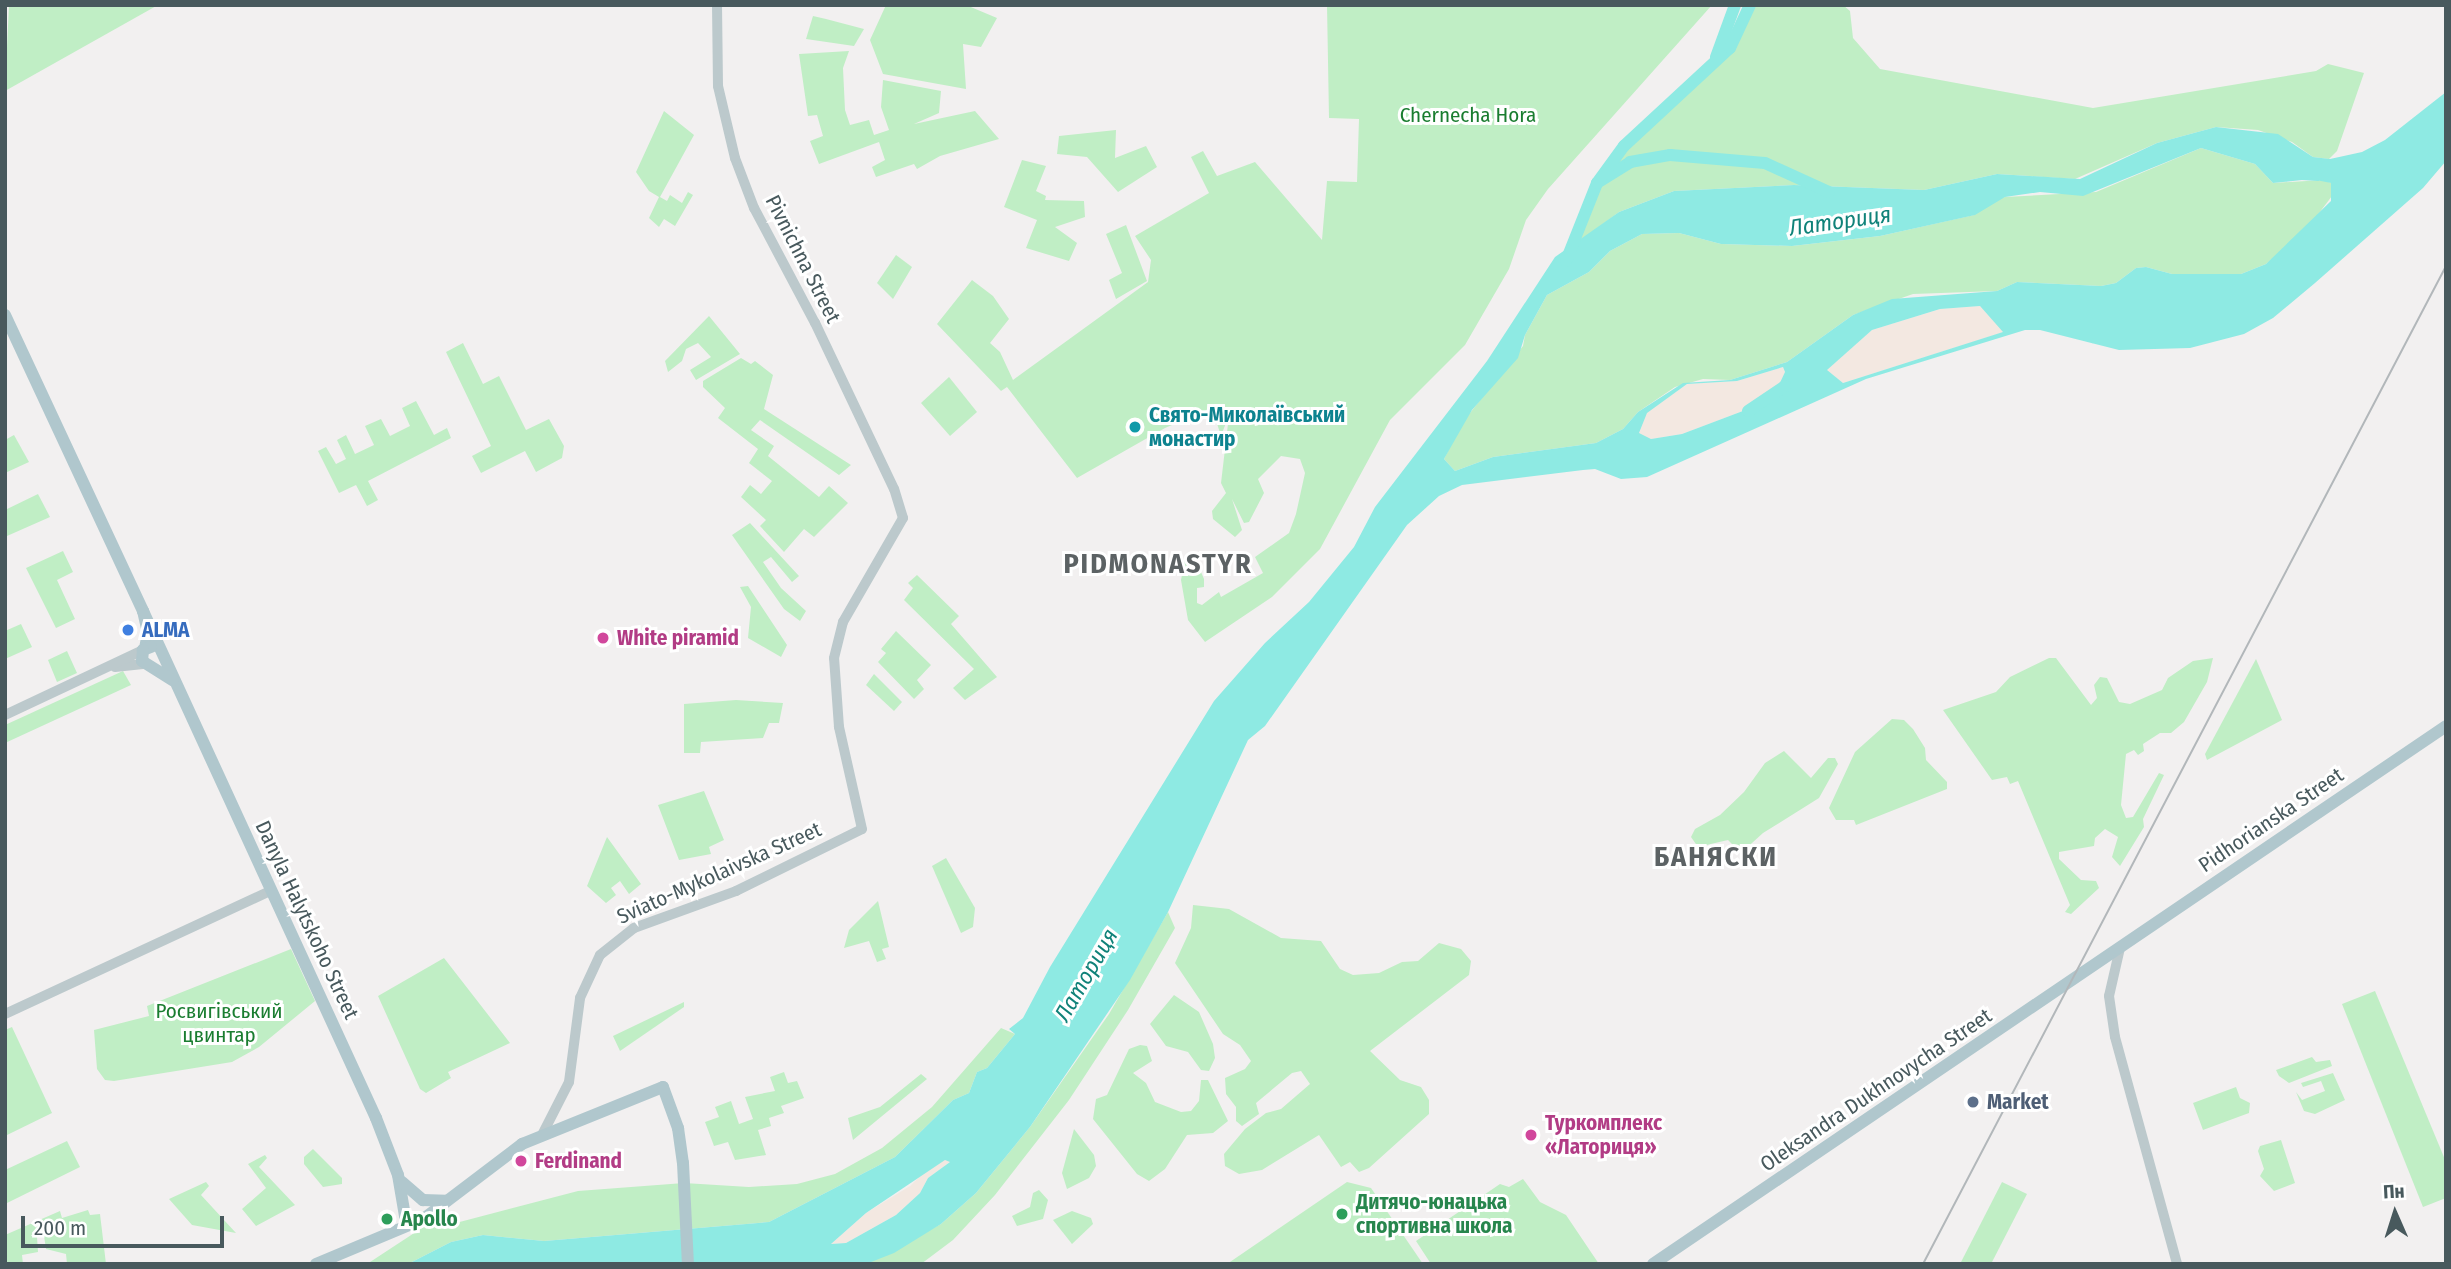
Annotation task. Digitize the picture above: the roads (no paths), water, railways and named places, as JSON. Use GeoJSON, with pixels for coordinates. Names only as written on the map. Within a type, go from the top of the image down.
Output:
{"type":"FeatureCollection","features":[{"type":"Feature","properties":{"kind":"main road","name":"Danyla Halytskoho Street"},"geometry":{"type":"LineString","coordinates":[[5,314],[143,611],[151,655],[176,683],[272,890],[398,1175],[404,1208]]}},
{"type":"Feature","properties":{"kind":"main road","name":"Pidhorianska Street"},"geometry":{"type":"LineString","coordinates":[[2120,948],[2446,726]]}},
{"type":"Feature","properties":{"kind":"main road","name":"Oleksandra Dukhnovycha Street"},"geometry":{"type":"LineString","coordinates":[[1653,1264],[2120,948]]}},
{"type":"Feature","properties":{"kind":"main road"},"geometry":{"type":"LineString","coordinates":[[316,1264],[421,1220],[522,1144],[663,1087],[678,1129],[683,1163],[688,1264]]}},
{"type":"Feature","properties":{"kind":"main road","name":"Danyla Halytskoho Street"},"geometry":{"type":"LineString","coordinates":[[398,1175],[421,1199]]}},
{"type":"Feature","properties":{"kind":"main road"},"geometry":{"type":"LineString","coordinates":[[404,1208],[421,1199],[446,1200]]}},
{"type":"Feature","properties":{"kind":"main road"},"geometry":{"type":"LineString","coordinates":[[421,1199],[427,1211],[421,1220]]}},
{"type":"Feature","properties":{"kind":"main road"},"geometry":{"type":"LineString","coordinates":[[404,1208],[408,1219],[421,1220]]}},
{"type":"Feature","properties":{"kind":"main road"},"geometry":{"type":"LineString","coordinates":[[400,1231],[404,1208]]}},
{"type":"Feature","properties":{"kind":"street","name":"Pivnichna Street"},"geometry":{"type":"LineString","coordinates":[[717,5],[718,86],[735,158],[754,208],[815,323],[894,489],[903,518],[843,622],[834,658],[839,727],[862,829]]}},
{"type":"Feature","properties":{"kind":"street"},"geometry":{"type":"LineString","coordinates":[[5,715],[107,668],[151,655]]}},
{"type":"Feature","properties":{"kind":"street","name":"Sviato-Mykolaivska Street"},"geometry":{"type":"LineString","coordinates":[[542,1135],[569,1082],[580,998],[600,954],[634,928],[727,895],[862,829]]}},
{"type":"Feature","properties":{"kind":"street"},"geometry":{"type":"LineString","coordinates":[[5,1014],[272,890]]}},
{"type":"Feature","properties":{"kind":"street"},"geometry":{"type":"LineString","coordinates":[[2120,948],[2109,996],[2115,1037],[2177,1264]]}},
{"type":"Feature","properties":{"kind":"water"},"geometry":{"type":"Polygon","coordinates":[[[2446,92],[2446,161],[2423,188],[2315,283],[2273,318],[2244,334],[2190,348],[2119,350],[2040,330],[2025,330],[1866,379],[1647,477],[1621,479],[1595,469],[1583,470],[1462,485],[1439,496],[1407,525],[1265,726],[1248,740],[1168,912],[1130,980],[1030,1127],[976,1193],[941,1224],[894,1253],[866,1264],[408,1264],[451,1242],[483,1235],[544,1241],[769,1222],[895,1157],[953,1100],[969,1093],[977,1072],[987,1068],[1015,1034],[1009,1029],[1023,1018],[1050,967],[1214,701],[1265,643],[1309,602],[1354,547],[1375,507],[1487,361],[1555,257],[1619,212],[1674,191],[1794,185],[1924,190],[1997,174],[2080,179],[2157,143],[2216,127],[2278,134],[2313,157],[2330,159],[2362,152],[2385,140],[2446,92]],[[2201,148],[2083,196],[2040,192],[2005,197],[1975,215],[1880,236],[1792,246],[1721,244],[1679,233],[1642,234],[1610,251],[1589,272],[1547,295],[1525,335],[1518,358],[1472,410],[1444,459],[1455,471],[1493,457],[1596,443],[1623,429],[1638,412],[1683,383],[1730,380],[1787,362],[1853,315],[1892,299],[1997,291],[2017,282],[2101,286],[2116,283],[2136,268],[2146,267],[2172,274],[2241,274],[2266,264],[2331,201],[2331,183],[2311,179],[2273,183],[2255,164],[2201,148]],[[1980,306],[1940,309],[1872,330],[1827,370],[1843,383],[2003,332],[1980,306]],[[1783,367],[1737,381],[1687,384],[1647,413],[1639,433],[1651,439],[1682,434],[1772,400],[1785,372],[1783,367]],[[945,1160],[866,1213],[831,1244],[846,1243],[896,1215],[920,1193],[928,1178],[950,1162],[945,1160]]]}},
{"type":"Feature","properties":{"kind":"waterway"},"geometry":{"type":"LineString","coordinates":[[1716,57],[1735,5]]}},
{"type":"Feature","properties":{"kind":"waterway"},"geometry":{"type":"LineString","coordinates":[[1566,261],[1597,183],[1624,146],[1730,48],[1750,5]]}},
{"type":"Feature","properties":{"kind":"waterway"},"geometry":{"type":"LineString","coordinates":[[1597,183],[1630,162],[1670,155],[1765,163],[1829,192]]}},
{"type":"Feature","properties":{"kind":"waterway","name":"Латориця"},"geometry":{"type":"LineString","coordinates":[[2302,179],[2318,180]]}},
{"type":"Feature","properties":{"kind":"waterway","name":"Латориця"},"geometry":{"type":"LineString","coordinates":[[1748,411],[1785,386]]}},
{"type":"Feature","properties":{"kind":"railway"},"geometry":{"type":"LineString","coordinates":[[1923,1264],[2446,266]]}},
{"type":"Feature","properties":{"kind":"place","name":"Свято-Миколаївський монастир"},"geometry":{"type":"Point","coordinates":[1135,427]}},
{"type":"Feature","properties":{"kind":"place","name":"ALMA"},"geometry":{"type":"Point","coordinates":[128,630]}},
{"type":"Feature","properties":{"kind":"place","name":"White piramid"},"geometry":{"type":"Point","coordinates":[603,638]}},
{"type":"Feature","properties":{"kind":"place","name":"Market"},"geometry":{"type":"Point","coordinates":[1973,1102]}},
{"type":"Feature","properties":{"kind":"place","name":"Туркомплекс «Латориця»"},"geometry":{"type":"Point","coordinates":[1531,1135]}},
{"type":"Feature","properties":{"kind":"place","name":"Ferdinand"},"geometry":{"type":"Point","coordinates":[521,1161]}},
{"type":"Feature","properties":{"kind":"place","name":"Дитячо-юнацька спортивна школа"},"geometry":{"type":"Point","coordinates":[1342,1214]}},
{"type":"Feature","properties":{"kind":"place","name":"Apollo"},"geometry":{"type":"Point","coordinates":[387,1219]}},
{"type":"Feature","properties":{"kind":"district","name":"PIDMONASTYR"},"geometry":{"type":"Point","coordinates":[1158,564]}},
{"type":"Feature","properties":{"kind":"district","name":"БАНЯСКИ"},"geometry":{"type":"Point","coordinates":[1716,857]}},
{"type":"Feature","properties":{"kind":"park label","name":"Chernecha Hora"},"geometry":{"type":"Point","coordinates":[1468,115]}},
{"type":"Feature","properties":{"kind":"park label","name":"Росвигівський цвинтар"},"geometry":{"type":"Point","coordinates":[219,1023]}}]}
